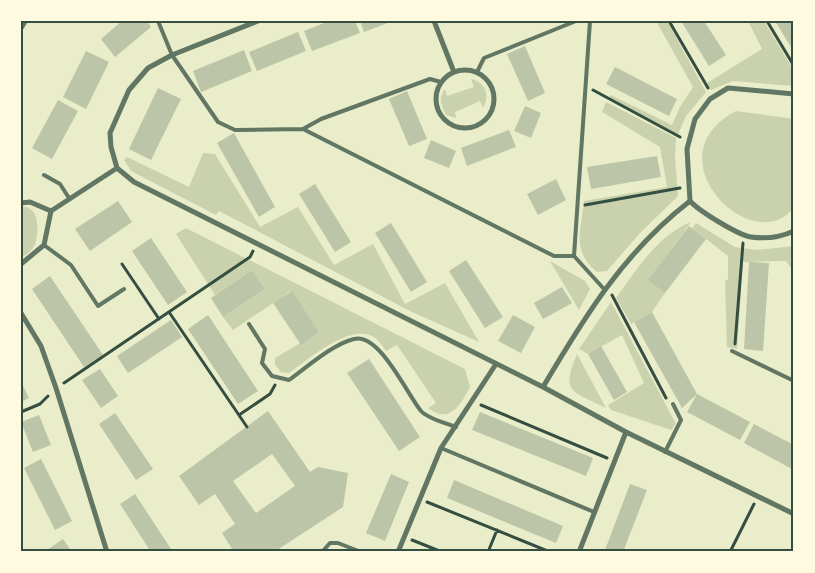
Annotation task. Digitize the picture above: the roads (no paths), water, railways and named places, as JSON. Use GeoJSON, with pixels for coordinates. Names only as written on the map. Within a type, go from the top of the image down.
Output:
{"type":"FeatureCollection","features":[{"type":"Feature","properties":{"kind":"street"},"geometry":{"type":"LineString","coordinates":[[258,21],[172,55],[148,68],[129,90],[110,133],[117,168],[134,182],[543,387],[665,452],[794,514]]}},
{"type":"Feature","properties":{"kind":"street"},"geometry":{"type":"LineString","coordinates":[[434,21],[454,72]]}},
{"type":"Feature","properties":{"kind":"street"},"geometry":{"type":"LineString","coordinates":[[469,70],[477,72],[491,85],[494,104],[485,121],[468,129],[459,128],[442,118],[435,101],[440,82],[454,72],[469,70]]}},
{"type":"Feature","properties":{"kind":"street"},"geometry":{"type":"LineString","coordinates":[[794,94],[728,88],[714,97],[696,119],[687,149],[690,201],[697,208],[749,236],[772,238],[794,231]]}},
{"type":"Feature","properties":{"kind":"street"},"geometry":{"type":"LineString","coordinates":[[21,264],[44,245],[51,211],[117,168]]}},
{"type":"Feature","properties":{"kind":"street"},"geometry":{"type":"LineString","coordinates":[[543,387],[578,327],[629,257],[661,224],[690,201]]}},
{"type":"Feature","properties":{"kind":"street"},"geometry":{"type":"LineString","coordinates":[[21,203],[30,202],[51,211]]}},
{"type":"Feature","properties":{"kind":"street"},"geometry":{"type":"LineString","coordinates":[[21,313],[41,346],[107,552]]}},
{"type":"Feature","properties":{"kind":"street"},"geometry":{"type":"LineString","coordinates":[[398,552],[441,448],[496,364]]}},
{"type":"Feature","properties":{"kind":"street"},"geometry":{"type":"LineString","coordinates":[[579,552],[626,432]]}},
{"type":"Feature","properties":{"kind":"lane"},"geometry":{"type":"LineString","coordinates":[[21,29],[26,21]]}},
{"type":"Feature","properties":{"kind":"lane"},"geometry":{"type":"LineString","coordinates":[[158,21],[172,55],[218,122],[235,130],[302,129],[321,119],[430,78],[440,82]]}},
{"type":"Feature","properties":{"kind":"lane"},"geometry":{"type":"LineString","coordinates":[[477,72],[484,58],[576,21]]}},
{"type":"Feature","properties":{"kind":"lane"},"geometry":{"type":"LineString","coordinates":[[574,256],[590,21]]}},
{"type":"Feature","properties":{"kind":"lane"},"geometry":{"type":"LineString","coordinates":[[302,129],[554,256],[574,256],[606,288]]}},
{"type":"Feature","properties":{"kind":"lane"},"geometry":{"type":"LineString","coordinates":[[44,174],[60,184],[69,198]]}},
{"type":"Feature","properties":{"kind":"lane"},"geometry":{"type":"LineString","coordinates":[[44,245],[71,266],[98,306],[124,289]]}},
{"type":"Feature","properties":{"kind":"lane"},"geometry":{"type":"LineString","coordinates":[[249,324],[265,348],[262,363],[272,376],[289,380],[345,342],[356,338],[369,341],[380,350],[422,413],[456,426]]}},
{"type":"Feature","properties":{"kind":"lane"},"geometry":{"type":"LineString","coordinates":[[733,352],[794,381]]}},
{"type":"Feature","properties":{"kind":"lane"},"geometry":{"type":"LineString","coordinates":[[665,452],[681,420],[673,404]]}},
{"type":"Feature","properties":{"kind":"lane"},"geometry":{"type":"LineString","coordinates":[[441,448],[594,512]]}},
{"type":"Feature","properties":{"kind":"lane"},"geometry":{"type":"LineString","coordinates":[[322,552],[330,543],[338,542],[361,552]]}}]}
